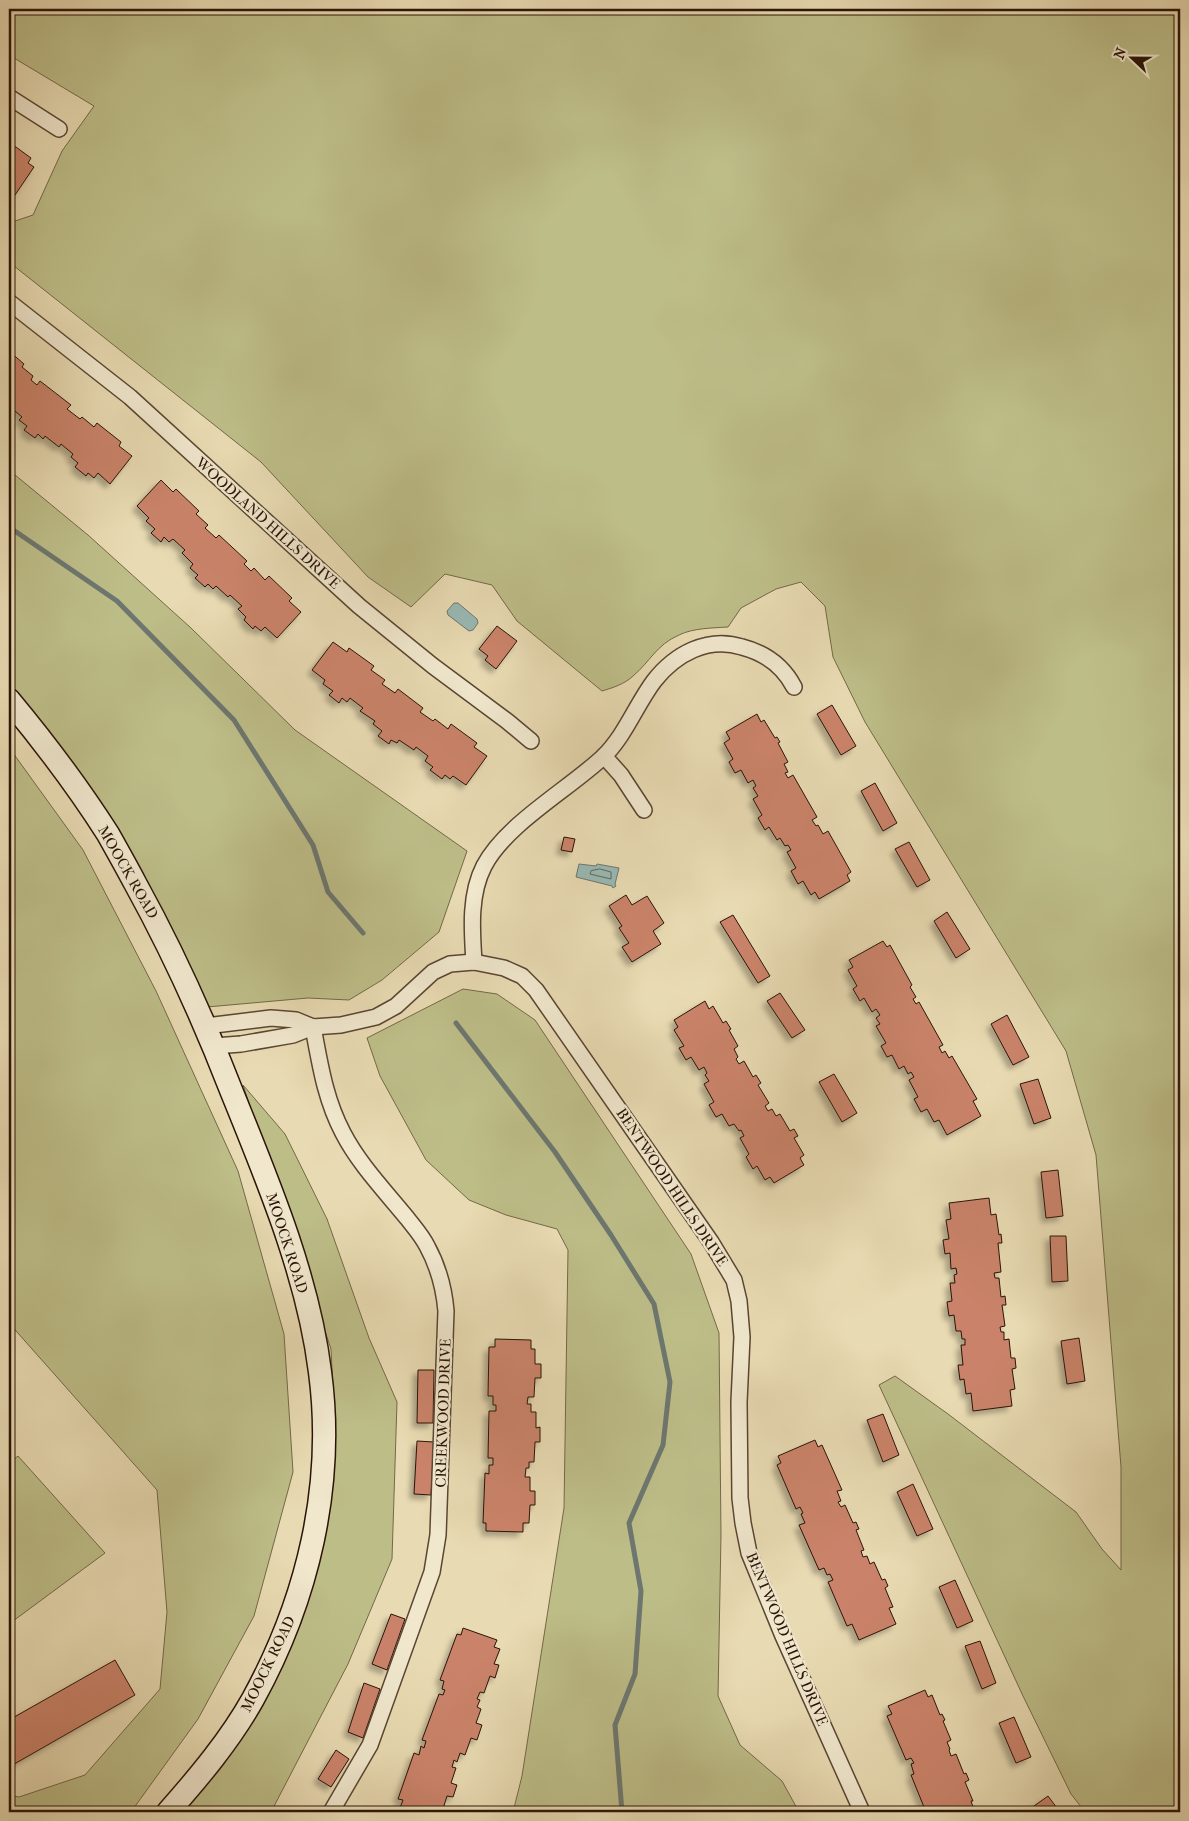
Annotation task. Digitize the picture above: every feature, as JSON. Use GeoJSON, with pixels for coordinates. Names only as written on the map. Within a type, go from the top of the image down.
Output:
{"type":"FeatureCollection","features":[{"type":"Feature","properties":{"kind":"main road","name":"MOOCK ROAD"},"geometry":{"type":"LineString","coordinates":[[9,700],[59,764],[108,835],[170,949],[210,1036],[264,1173],[294,1260],[312,1329],[320,1371],[325,1443],[318,1516],[313,1544],[295,1607],[280,1645],[252,1701],[200,1775],[168,1812]]}},
{"type":"Feature","properties":{"kind":"street"},"geometry":{"type":"LineString","coordinates":[[9,97],[59,129]]}},
{"type":"Feature","properties":{"kind":"street","name":"WOODLAND HILLS DRIVE"},"geometry":{"type":"LineString","coordinates":[[9,302],[130,397],[359,606],[433,666],[531,741]]}},
{"type":"Feature","properties":{"kind":"street"},"geometry":{"type":"LineString","coordinates":[[474,962],[473,914],[478,883],[485,866],[495,850],[520,825],[604,756],[623,732],[657,677],[682,656],[695,648],[717,643],[732,643],[762,654],[788,676],[794,688]]}},
{"type":"Feature","properties":{"kind":"street"},"geometry":{"type":"LineString","coordinates":[[604,756],[621,774],[644,810]]}},
{"type":"Feature","properties":{"kind":"street","name":"BENTWOOD HILLS DRIVE"},"geometry":{"type":"LineString","coordinates":[[210,1036],[241,1044],[293,1035],[313,1027],[341,1025],[376,1017],[396,1006],[433,972],[450,964],[474,962],[504,968],[522,976],[536,990],[711,1242],[734,1280],[739,1301],[742,1337],[739,1402],[740,1498],[749,1553],[783,1636],[862,1812]]}},
{"type":"Feature","properties":{"kind":"street","name":"BENTWOOD HILLS DRIVE"},"geometry":{"type":"LineString","coordinates":[[210,1036],[271,1018],[296,1020],[313,1027]]}},
{"type":"Feature","properties":{"kind":"street","name":"CREEKWOOD DRIVE"},"geometry":{"type":"LineString","coordinates":[[313,1027],[328,1098],[343,1133],[359,1159],[427,1246],[438,1271],[446,1311],[439,1525],[432,1572],[370,1745],[330,1812]]}},
{"type":"Feature","properties":{"kind":"green space"},"geometry":{"type":"Polygon","coordinates":[[[9,9],[1180,9],[1180,1812],[1085,1812],[1071,1794],[1023,1696],[879,1385],[895,1376],[948,1414],[1076,1512],[1102,1549],[1121,1570],[1121,1467],[1096,1155],[1066,1051],[865,722],[833,657],[825,606],[801,582],[776,589],[741,608],[728,627],[690,631],[671,639],[630,679],[602,691],[517,621],[492,585],[445,574],[411,607],[368,577],[261,462],[9,262],[9,223],[33,215],[62,151],[94,106],[9,55],[9,9]]]}},
{"type":"Feature","properties":{"kind":"green space"},"geometry":{"type":"Polygon","coordinates":[[[9,470],[88,535],[191,628],[295,730],[467,851],[439,932],[382,980],[349,1000],[308,998],[207,1007],[126,843],[54,740],[9,683],[9,470]]]}},
{"type":"Feature","properties":{"kind":"green space"},"geometry":{"type":"Polygon","coordinates":[[[13,753],[83,850],[156,991],[238,1171],[284,1334],[293,1472],[254,1616],[198,1719],[131,1812],[9,1812],[9,1795],[19,1797],[85,1775],[160,1689],[167,1612],[157,1490],[9,1323],[9,757],[13,753]]]}},
{"type":"Feature","properties":{"kind":"green space"},"geometry":{"type":"Polygon","coordinates":[[[463,989],[497,994],[535,1020],[691,1254],[719,1333],[721,1535],[718,1696],[740,1745],[782,1781],[799,1812],[513,1812],[522,1776],[564,1508],[568,1250],[557,1229],[506,1215],[469,1200],[426,1160],[380,1076],[367,1038],[463,989]]]}},
{"type":"Feature","properties":{"kind":"green space"},"geometry":{"type":"Polygon","coordinates":[[[243,1085],[285,1134],[327,1219],[369,1338],[397,1402],[392,1559],[348,1664],[271,1812],[178,1812],[271,1688],[301,1623],[325,1537],[335,1428],[331,1349],[243,1085]]]}},
{"type":"Feature","properties":{"kind":"green space"},"geometry":{"type":"Polygon","coordinates":[[[18,1456],[105,1553],[9,1624],[9,1463],[18,1456]]]}},
{"type":"Feature","properties":{"kind":"water"},"geometry":{"type":"Polygon","coordinates":[[[454,603],[458,603],[477,619],[478,623],[473,630],[469,631],[448,615],[447,611],[454,603]]]}},
{"type":"Feature","properties":{"kind":"water"},"geometry":{"type":"Polygon","coordinates":[[[579,864],[596,866],[597,864],[619,868],[616,886],[613,888],[612,886],[576,877],[579,864]]]}},
{"type":"Feature","properties":{"kind":"building"},"geometry":{"type":"Polygon","coordinates":[[[9,142],[31,158],[28,163],[34,167],[15,195],[9,191],[9,142]]]}},
{"type":"Feature","properties":{"kind":"building"},"geometry":{"type":"Polygon","coordinates":[[[9,351],[24,364],[22,367],[33,376],[31,380],[37,385],[40,381],[71,405],[67,409],[80,419],[82,417],[94,427],[97,423],[121,442],[119,446],[132,456],[110,484],[98,473],[94,478],[88,473],[86,476],[75,467],[78,463],[71,457],[73,454],[61,444],[59,447],[45,436],[43,439],[38,434],[35,438],[24,430],[27,426],[19,420],[22,417],[9,406],[9,351]]]}},
{"type":"Feature","properties":{"kind":"building"},"geometry":{"type":"Polygon","coordinates":[[[161,480],[173,492],[176,489],[199,511],[196,514],[208,525],[205,528],[216,538],[219,535],[247,561],[244,564],[251,571],[254,568],[265,580],[269,576],[292,598],[289,601],[301,612],[277,638],[265,627],[261,631],[255,626],[253,629],[244,620],[246,617],[238,609],[242,606],[230,595],[228,597],[216,586],[213,589],[208,584],[205,587],[195,578],[198,575],[190,568],[193,564],[182,553],[185,550],[173,539],[169,542],[164,537],[161,542],[151,533],[155,529],[146,521],[149,518],[137,506],[161,480]]]}},
{"type":"Feature","properties":{"kind":"building"},"geometry":{"type":"Polygon","coordinates":[[[497,626],[517,641],[496,669],[485,660],[488,656],[479,649],[497,626]]]}},
{"type":"Feature","properties":{"kind":"building"},"geometry":{"type":"Polygon","coordinates":[[[333,642],[347,652],[349,648],[374,666],[371,670],[385,680],[382,684],[395,693],[398,689],[423,708],[420,712],[433,721],[435,719],[448,729],[451,724],[477,743],[474,747],[487,756],[466,785],[453,776],[450,779],[445,775],[442,779],[430,770],[433,767],[425,761],[428,756],[416,747],[414,750],[399,740],[397,743],[391,740],[389,744],[378,736],[382,731],[373,724],[375,721],[360,711],[363,708],[350,698],[347,702],[342,698],[339,703],[329,695],[333,691],[323,684],[325,680],[312,670],[333,642]]]}},
{"type":"Feature","properties":{"kind":"building"},"geometry":{"type":"Polygon","coordinates":[[[832,705],[856,746],[841,755],[817,714],[832,705]]]}},
{"type":"Feature","properties":{"kind":"building"},"geometry":{"type":"Polygon","coordinates":[[[757,714],[761,722],[764,720],[775,738],[777,737],[780,742],[778,743],[788,762],[784,764],[788,772],[785,773],[788,778],[793,775],[817,817],[812,820],[816,826],[818,825],[823,834],[828,831],[851,872],[847,875],[850,881],[819,899],[815,892],[811,895],[803,881],[798,884],[791,871],[796,868],[787,852],[791,850],[788,845],[785,846],[780,838],[777,840],[769,827],[765,830],[758,818],[762,815],[753,799],[758,796],[753,788],[756,786],[753,780],[748,783],[741,770],[735,773],[729,762],[733,759],[724,743],[730,739],[726,732],[757,714]]]}},
{"type":"Feature","properties":{"kind":"building"},"geometry":{"type":"Polygon","coordinates":[[[875,783],[897,823],[883,831],[861,791],[875,783]]]}},
{"type":"Feature","properties":{"kind":"building"},"geometry":{"type":"Polygon","coordinates":[[[564,837],[575,839],[572,852],[561,850],[564,837]]]}},
{"type":"Feature","properties":{"kind":"building"},"geometry":{"type":"Polygon","coordinates":[[[909,842],[930,880],[917,887],[895,849],[909,842]]]}},
{"type":"Feature","properties":{"kind":"building"},"geometry":{"type":"Polygon","coordinates":[[[626,895],[632,905],[647,896],[664,923],[653,931],[661,944],[632,962],[622,947],[629,943],[619,928],[622,926],[609,906],[626,895]]]}},
{"type":"Feature","properties":{"kind":"building"},"geometry":{"type":"Polygon","coordinates":[[[947,912],[970,949],[956,958],[934,921],[947,912]]]}},
{"type":"Feature","properties":{"kind":"building"},"geometry":{"type":"Polygon","coordinates":[[[733,915],[770,976],[758,983],[720,922],[733,915]]]}},
{"type":"Feature","properties":{"kind":"building"},"geometry":{"type":"Polygon","coordinates":[[[883,941],[887,947],[890,945],[912,985],[910,987],[916,997],[913,999],[916,1004],[919,1002],[943,1045],[939,1047],[942,1053],[945,1051],[949,1058],[952,1056],[977,1099],[973,1101],[981,1116],[947,1135],[939,1120],[934,1122],[927,1109],[921,1112],[914,1099],[918,1097],[909,1080],[914,1077],[911,1072],[908,1074],[904,1066],[899,1069],[892,1055],[887,1057],[881,1046],[886,1043],[876,1026],[880,1024],[876,1018],[880,1015],[876,1009],[872,1012],[864,998],[860,1001],[853,989],[857,986],[848,970],[853,967],[849,960],[883,941]]]}},
{"type":"Feature","properties":{"kind":"building"},"geometry":{"type":"Polygon","coordinates":[[[780,993],[805,1030],[792,1038],[767,1001],[780,993]]]}},
{"type":"Feature","properties":{"kind":"building"},"geometry":{"type":"Polygon","coordinates":[[[705,1001],[709,1009],[713,1006],[723,1023],[726,1021],[731,1029],[729,1030],[738,1046],[734,1049],[738,1057],[736,1059],[739,1064],[744,1061],[753,1077],[756,1075],[761,1083],[758,1085],[769,1103],[765,1106],[768,1111],[772,1109],[776,1116],[780,1114],[790,1131],[794,1129],[798,1136],[794,1138],[804,1155],[800,1158],[804,1165],[774,1183],[770,1177],[765,1180],[757,1166],[753,1169],[746,1157],[749,1154],[740,1138],[744,1136],[741,1130],[739,1131],[734,1124],[729,1126],[722,1114],[716,1117],[709,1105],[714,1102],[704,1084],[709,1081],[705,1075],[707,1073],[704,1067],[699,1070],[691,1057],[686,1060],[679,1048],[684,1046],[674,1030],[678,1027],[674,1020],[705,1001]]]}},
{"type":"Feature","properties":{"kind":"building"},"geometry":{"type":"Polygon","coordinates":[[[1007,1015],[1029,1057],[1013,1065],[991,1024],[1007,1015]]]}},
{"type":"Feature","properties":{"kind":"building"},"geometry":{"type":"Polygon","coordinates":[[[834,1074],[857,1113],[842,1122],[819,1082],[834,1074]]]}},
{"type":"Feature","properties":{"kind":"building"},"geometry":{"type":"Polygon","coordinates":[[[1038,1079],[1051,1118],[1034,1124],[1020,1084],[1038,1079]]]}},
{"type":"Feature","properties":{"kind":"building"},"geometry":{"type":"Polygon","coordinates":[[[1058,1170],[1063,1216],[1046,1218],[1041,1172],[1058,1170]]]}},
{"type":"Feature","properties":{"kind":"building"},"geometry":{"type":"Polygon","coordinates":[[[989,1198],[991,1215],[996,1214],[999,1235],[1001,1234],[1002,1243],[998,1243],[1001,1272],[994,1273],[995,1278],[999,1278],[1001,1297],[1005,1296],[1006,1305],[1002,1305],[1005,1326],[1000,1327],[1001,1332],[1004,1332],[1004,1340],[1009,1339],[1011,1358],[1015,1358],[1016,1368],[1012,1369],[1015,1389],[1010,1390],[1012,1406],[973,1411],[971,1393],[966,1394],[964,1379],[960,1380],[958,1365],[963,1365],[961,1345],[965,1345],[965,1339],[962,1339],[961,1331],[956,1331],[954,1315],[949,1316],[947,1302],[952,1301],[950,1283],[955,1283],[954,1275],[957,1274],[956,1268],[951,1269],[950,1253],[945,1254],[943,1240],[949,1239],[946,1220],[951,1219],[949,1203],[989,1198]]]}},
{"type":"Feature","properties":{"kind":"building"},"geometry":{"type":"Polygon","coordinates":[[[1050,1236],[1066,1236],[1068,1281],[1052,1282],[1050,1236]]]}},
{"type":"Feature","properties":{"kind":"building"},"geometry":{"type":"Polygon","coordinates":[[[1079,1338],[1085,1381],[1067,1384],[1061,1341],[1079,1338]]]}},
{"type":"Feature","properties":{"kind":"building"},"geometry":{"type":"Polygon","coordinates":[[[495,1339],[531,1340],[531,1349],[535,1349],[535,1364],[541,1364],[541,1378],[535,1378],[534,1397],[528,1397],[527,1404],[531,1404],[531,1412],[536,1412],[536,1428],[540,1427],[540,1442],[535,1442],[534,1462],[529,1462],[529,1468],[526,1468],[525,1477],[530,1477],[530,1491],[535,1491],[535,1505],[530,1505],[529,1523],[523,1523],[523,1532],[486,1531],[486,1523],[483,1523],[485,1473],[489,1474],[489,1465],[493,1465],[493,1458],[488,1458],[489,1411],[496,1411],[496,1405],[493,1405],[493,1396],[488,1396],[489,1347],[495,1347],[495,1339]]]}},
{"type":"Feature","properties":{"kind":"building"},"geometry":{"type":"Polygon","coordinates":[[[418,1370],[434,1370],[433,1423],[417,1423],[418,1370]]]}},
{"type":"Feature","properties":{"kind":"building"},"geometry":{"type":"Polygon","coordinates":[[[883,1414],[899,1455],[883,1462],[867,1420],[883,1414]]]}},
{"type":"Feature","properties":{"kind":"building"},"geometry":{"type":"Polygon","coordinates":[[[815,1440],[818,1447],[822,1445],[842,1490],[837,1491],[841,1501],[838,1502],[841,1507],[845,1505],[853,1523],[856,1522],[859,1529],[856,1530],[864,1550],[861,1551],[863,1557],[867,1556],[870,1564],[874,1562],[882,1580],[885,1579],[888,1586],[885,1588],[893,1607],[889,1608],[896,1624],[859,1640],[852,1624],[847,1626],[828,1582],[833,1580],[830,1574],[827,1575],[824,1568],[819,1570],[799,1525],[805,1523],[801,1514],[803,1513],[800,1507],[796,1509],[777,1465],[781,1463],[778,1456],[815,1440]]]}},
{"type":"Feature","properties":{"kind":"building"},"geometry":{"type":"Polygon","coordinates":[[[417,1441],[434,1442],[431,1495],[414,1494],[417,1441]]]}},
{"type":"Feature","properties":{"kind":"building"},"geometry":{"type":"Polygon","coordinates":[[[913,1484],[933,1529],[917,1536],[897,1492],[913,1484]]]}},
{"type":"Feature","properties":{"kind":"building"},"geometry":{"type":"Polygon","coordinates":[[[955,1580],[973,1621],[957,1628],[939,1587],[955,1580]]]}},
{"type":"Feature","properties":{"kind":"building"},"geometry":{"type":"Polygon","coordinates":[[[391,1614],[405,1619],[387,1670],[372,1664],[391,1614]]]}},
{"type":"Feature","properties":{"kind":"building"},"geometry":{"type":"Polygon","coordinates":[[[463,1628],[497,1640],[494,1647],[500,1649],[494,1664],[499,1665],[495,1678],[490,1676],[484,1693],[480,1692],[477,1699],[480,1700],[477,1707],[481,1709],[476,1723],[482,1725],[477,1740],[471,1738],[465,1755],[460,1753],[457,1762],[454,1760],[452,1767],[456,1768],[451,1783],[457,1785],[453,1797],[447,1796],[442,1812],[413,1812],[400,1808],[403,1800],[398,1799],[414,1753],[419,1755],[421,1746],[424,1748],[426,1741],[422,1740],[439,1694],[443,1695],[445,1690],[442,1689],[444,1681],[440,1680],[457,1634],[461,1635],[463,1628]]]}},
{"type":"Feature","properties":{"kind":"building"},"geometry":{"type":"Polygon","coordinates":[[[980,1641],[996,1683],[982,1689],[965,1646],[980,1641]]]}},
{"type":"Feature","properties":{"kind":"building"},"geometry":{"type":"Polygon","coordinates":[[[115,1660],[135,1695],[9,1767],[9,1720],[115,1660]]]}},
{"type":"Feature","properties":{"kind":"building"},"geometry":{"type":"Polygon","coordinates":[[[364,1683],[380,1689],[363,1738],[348,1732],[364,1683]]]}},
{"type":"Feature","properties":{"kind":"building"},"geometry":{"type":"Polygon","coordinates":[[[925,1690],[928,1697],[932,1695],[940,1715],[942,1714],[945,1720],[943,1721],[951,1740],[947,1742],[951,1756],[956,1754],[964,1774],[966,1773],[969,1780],[965,1782],[973,1801],[971,1801],[973,1807],[975,1806],[978,1812],[926,1812],[911,1775],[914,1774],[911,1764],[914,1763],[911,1758],[906,1760],[887,1716],[892,1714],[888,1706],[925,1690]]]}},
{"type":"Feature","properties":{"kind":"building"},"geometry":{"type":"Polygon","coordinates":[[[1014,1717],[1031,1757],[1016,1763],[999,1723],[1014,1717]]]}},
{"type":"Feature","properties":{"kind":"building"},"geometry":{"type":"Polygon","coordinates":[[[336,1750],[349,1759],[331,1787],[318,1779],[336,1750]]]}},
{"type":"Feature","properties":{"kind":"building"},"geometry":{"type":"Polygon","coordinates":[[[1048,1796],[1060,1812],[1038,1812],[1034,1806],[1048,1796]]]}},
{"type":"Feature","properties":{"kind":"waterway"},"geometry":{"type":"LineString","coordinates":[[9,527],[117,601],[234,720],[313,845],[328,892],[363,933]]}},
{"type":"Feature","properties":{"kind":"waterway"},"geometry":{"type":"LineString","coordinates":[[456,1023],[555,1152],[611,1235],[654,1304],[670,1382],[663,1445],[629,1523],[641,1591],[635,1674],[615,1725],[622,1812]]}}]}
